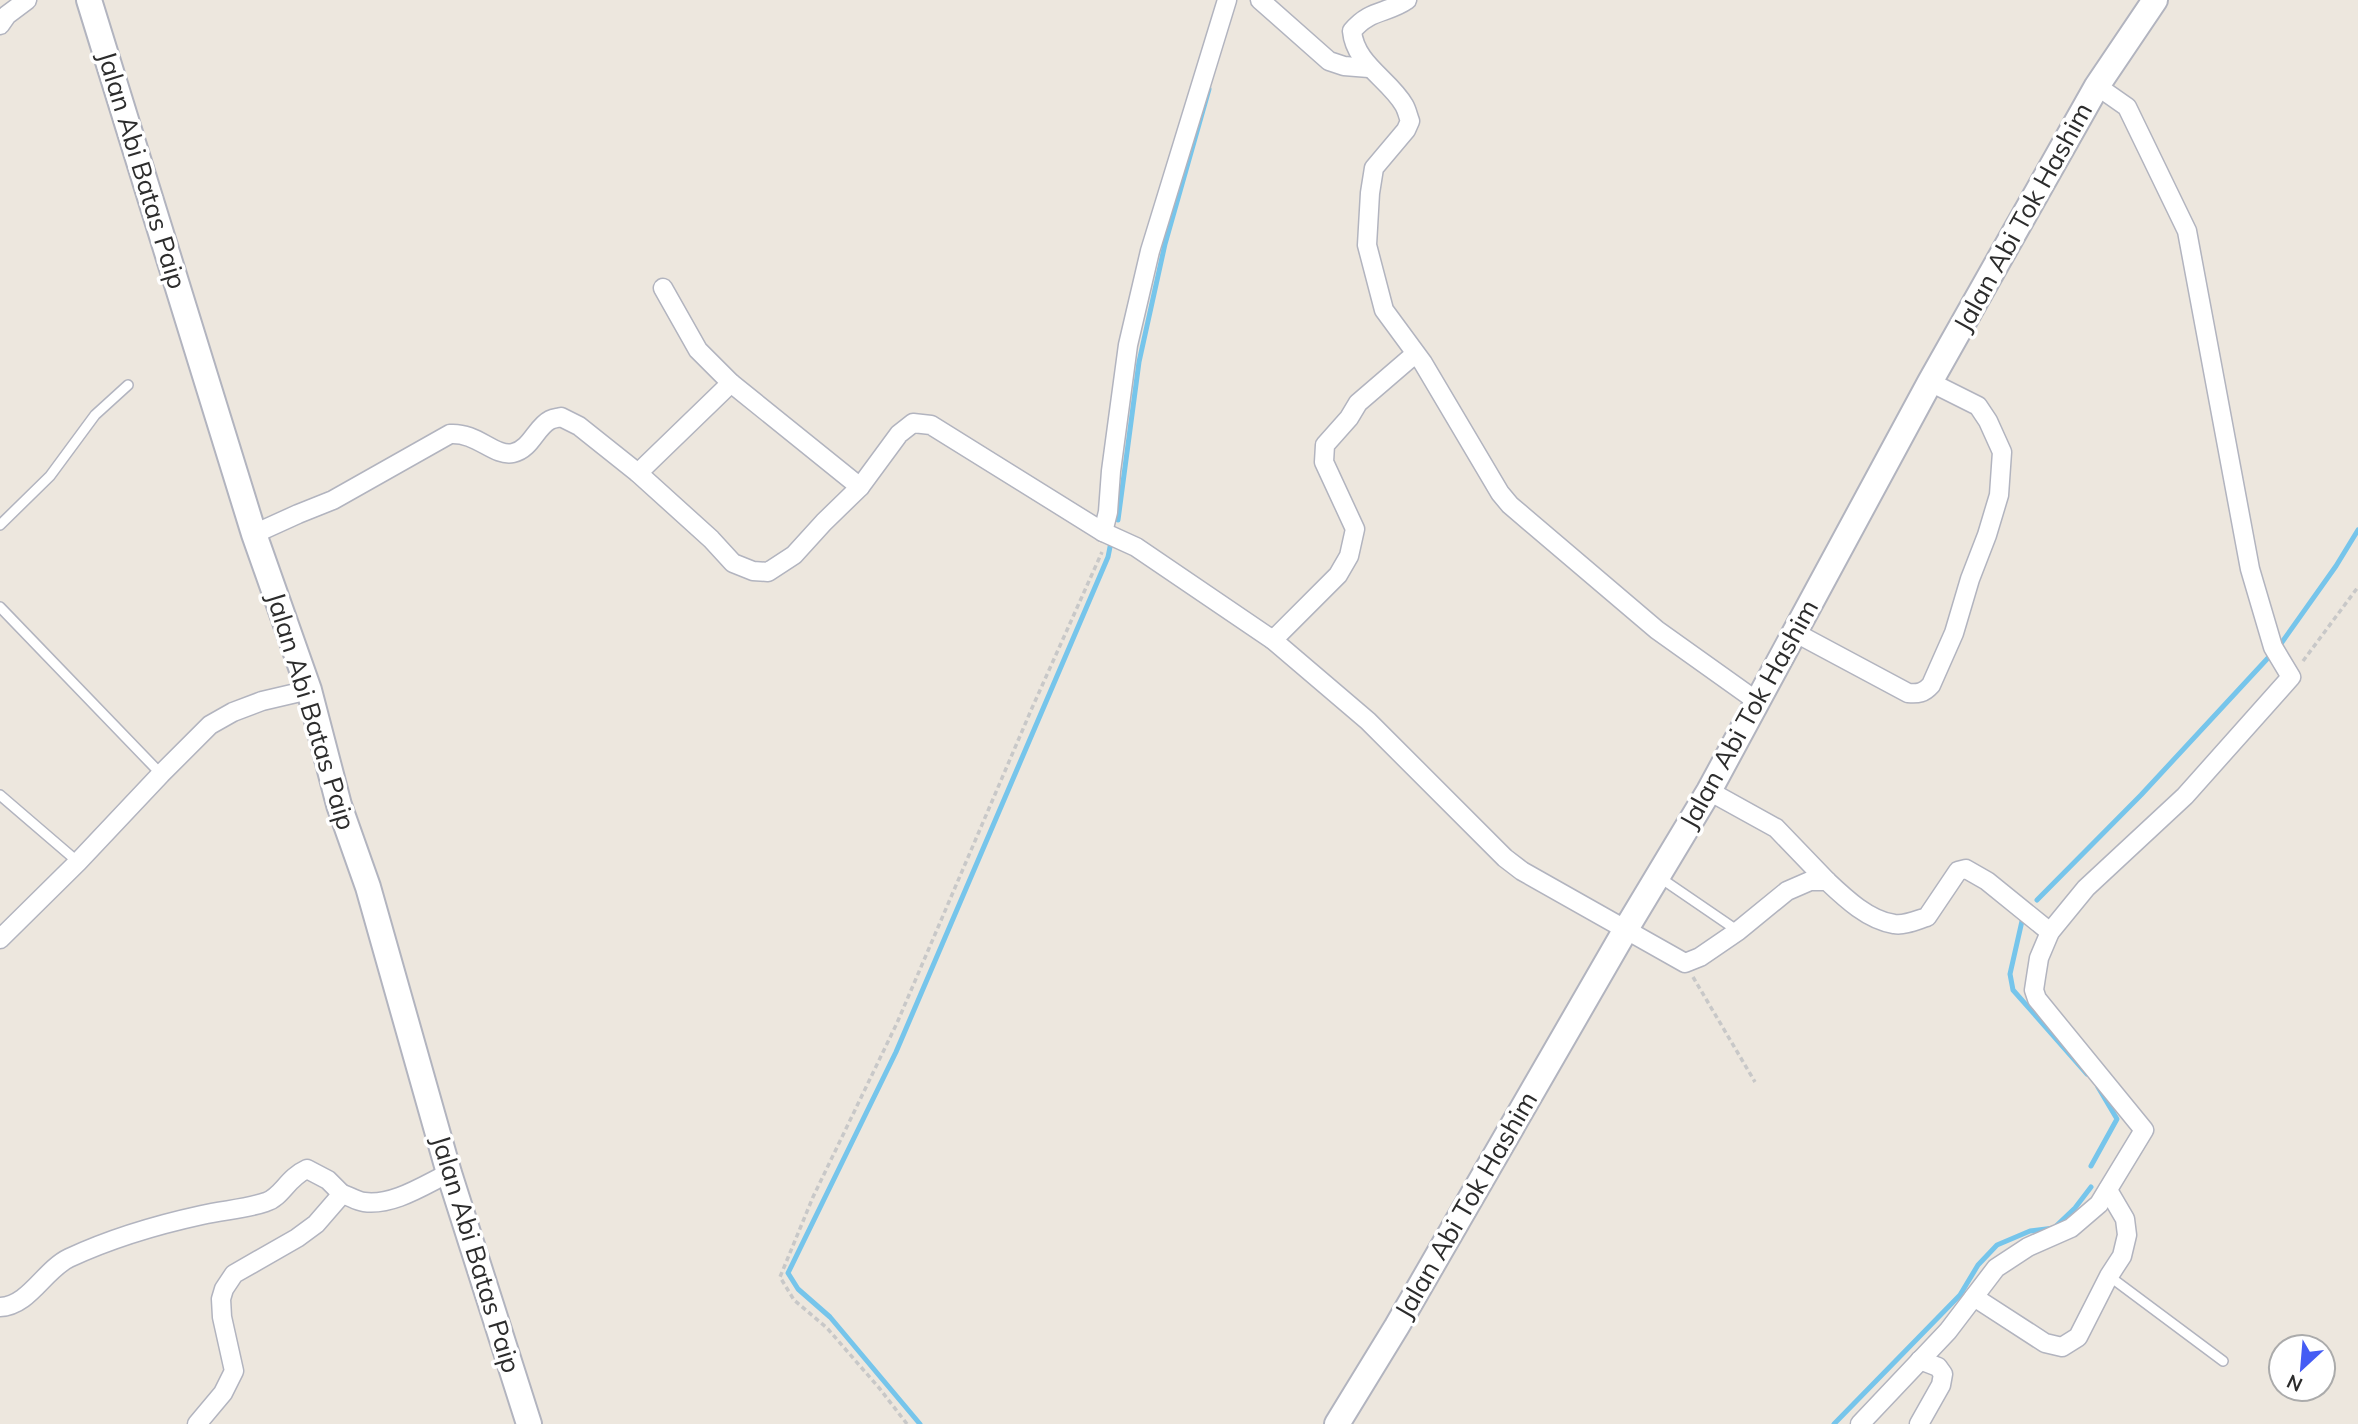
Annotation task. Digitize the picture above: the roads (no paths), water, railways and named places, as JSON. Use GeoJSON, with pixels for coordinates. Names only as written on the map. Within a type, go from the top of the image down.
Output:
{"type":"FeatureCollection","features":[{"type":"Feature","properties":{"kind":"main road","name":"Jalan Abi Batas Paip"},"geometry":{"type":"LineString","coordinates":[[89,0],[254,534],[309,690],[339,805],[368,887],[449,1173],[529,1424]]}},
{"type":"Feature","properties":{"kind":"main road","name":"Jalan Abi Tok Hashim"},"geometry":{"type":"LineString","coordinates":[[1336,1424],[1397,1326],[1626,929],[1709,791],[1930,382],[2096,86],[2155,0]]}},
{"type":"Feature","properties":{"kind":"street"},"geometry":{"type":"LineString","coordinates":[[0,25],[7,15],[27,0]]}},
{"type":"Feature","properties":{"kind":"street"},"geometry":{"type":"LineString","coordinates":[[1103,532],[1108,512],[1128,345],[1143,278],[1227,0]]}},
{"type":"Feature","properties":{"kind":"street"},"geometry":{"type":"LineString","coordinates":[[1260,0],[1329,61],[1344,66],[1369,68]]}},
{"type":"Feature","properties":{"kind":"street"},"geometry":{"type":"LineString","coordinates":[[1407,0],[1373,13],[1352,31],[1353,42],[1369,68],[1405,106],[1410,121],[1406,130],[1374,168],[1370,193],[1367,245],[1384,310],[1415,354],[1510,505],[1657,630],[1758,702]]}},
{"type":"Feature","properties":{"kind":"street"},"geometry":{"type":"LineString","coordinates":[[1860,1424],[1948,1331],[1996,1268],[2028,1247],[2071,1228],[2099,1204],[2144,1130],[2037,999],[2034,990],[2039,958],[2050,932],[2087,888],[2185,796],[2287,672],[2273,647],[2250,569],[2187,231],[2127,107],[2096,86]]}},
{"type":"Feature","properties":{"kind":"street"},"geometry":{"type":"LineString","coordinates":[[663,288],[698,350],[731,383],[860,487]]}},
{"type":"Feature","properties":{"kind":"street"},"geometry":{"type":"LineString","coordinates":[[1273,640],[1338,575],[1349,556],[1355,529],[1324,462],[1325,445],[1349,418],[1358,403],[1415,354]]}},
{"type":"Feature","properties":{"kind":"street"},"geometry":{"type":"LineString","coordinates":[[1794,632],[1908,693],[1917,694],[1931,685],[1954,633],[1987,535],[1999,495],[2003,452],[1978,406],[1930,382]]}},
{"type":"Feature","properties":{"kind":"street"},"geometry":{"type":"LineString","coordinates":[[638,473],[731,383]]}},
{"type":"Feature","properties":{"kind":"street"},"geometry":{"type":"LineString","coordinates":[[254,534],[333,500],[450,434],[461,433],[474,437],[489,447],[514,453],[534,438],[550,420],[561,417],[579,426],[638,473],[711,539],[733,563],[752,571],[768,572],[794,555],[860,487],[899,435],[913,423],[931,425],[1103,532],[1136,547],[1273,640],[1368,721],[1505,858],[1522,871],[1685,963],[1700,957],[1738,931],[1787,891],[1810,881],[1827,881]]}},
{"type":"Feature","properties":{"kind":"street"},"geometry":{"type":"LineString","coordinates":[[0,939],[78,863],[210,725],[233,712],[262,701],[309,690]]}},
{"type":"Feature","properties":{"kind":"street"},"geometry":{"type":"LineString","coordinates":[[1709,791],[1776,828],[1848,901],[1874,917],[1895,925],[1927,917],[1958,871],[1966,869],[1987,881],[2050,932]]}},
{"type":"Feature","properties":{"kind":"street"},"geometry":{"type":"LineString","coordinates":[[0,1307],[16,1303],[61,1262],[111,1239],[190,1217],[268,1202],[283,1190],[289,1179],[307,1169],[328,1180],[342,1194],[366,1202],[402,1196],[449,1173]]}},
{"type":"Feature","properties":{"kind":"street"},"geometry":{"type":"LineString","coordinates":[[1974,1297],[2045,1343],[2062,1346],[2078,1337],[2122,1256],[2127,1235],[2125,1219],[2108,1190]]}},
{"type":"Feature","properties":{"kind":"street"},"geometry":{"type":"LineString","coordinates":[[197,1424],[223,1393],[234,1371],[222,1317],[220,1299],[224,1289],[234,1274],[316,1224],[342,1194]]}},
{"type":"Feature","properties":{"kind":"street"},"geometry":{"type":"LineString","coordinates":[[1919,1424],[1941,1385],[1943,1374],[1938,1367],[1920,1360]]}},
{"type":"Feature","properties":{"kind":"lane"},"geometry":{"type":"LineString","coordinates":[[0,525],[50,476],[95,415],[128,385]]}},
{"type":"Feature","properties":{"kind":"lane"},"geometry":{"type":"LineString","coordinates":[[0,607],[161,774]]}},
{"type":"Feature","properties":{"kind":"lane"},"geometry":{"type":"LineString","coordinates":[[0,795],[78,863]]}},
{"type":"Feature","properties":{"kind":"lane"},"geometry":{"type":"LineString","coordinates":[[1658,876],[1738,931]]}},
{"type":"Feature","properties":{"kind":"lane"},"geometry":{"type":"LineString","coordinates":[[2109,1276],[2223,1361]]}},
{"type":"Feature","properties":{"kind":"waterway"},"geometry":{"type":"LineString","coordinates":[[1118,520],[1139,362],[1165,244],[1209,89]]}},
{"type":"Feature","properties":{"kind":"waterway"},"geometry":{"type":"LineString","coordinates":[[2037,900],[2141,795],[2280,645],[2358,530]]}},
{"type":"Feature","properties":{"kind":"waterway"},"geometry":{"type":"LineString","coordinates":[[920,1424],[830,1317],[798,1289],[788,1273],[896,1052],[1108,557],[1111,542]]}},
{"type":"Feature","properties":{"kind":"waterway"},"geometry":{"type":"LineString","coordinates":[[2022,921],[2010,974],[2013,990],[2087,1074]]}},
{"type":"Feature","properties":{"kind":"waterway"},"geometry":{"type":"LineString","coordinates":[[2091,1166],[2117,1119],[2098,1087]]}},
{"type":"Feature","properties":{"kind":"waterway"},"geometry":{"type":"LineString","coordinates":[[1834,1424],[1960,1295],[1978,1265],[1997,1245],[2030,1231],[2054,1228],[2075,1208],[2091,1187]]}}]}
